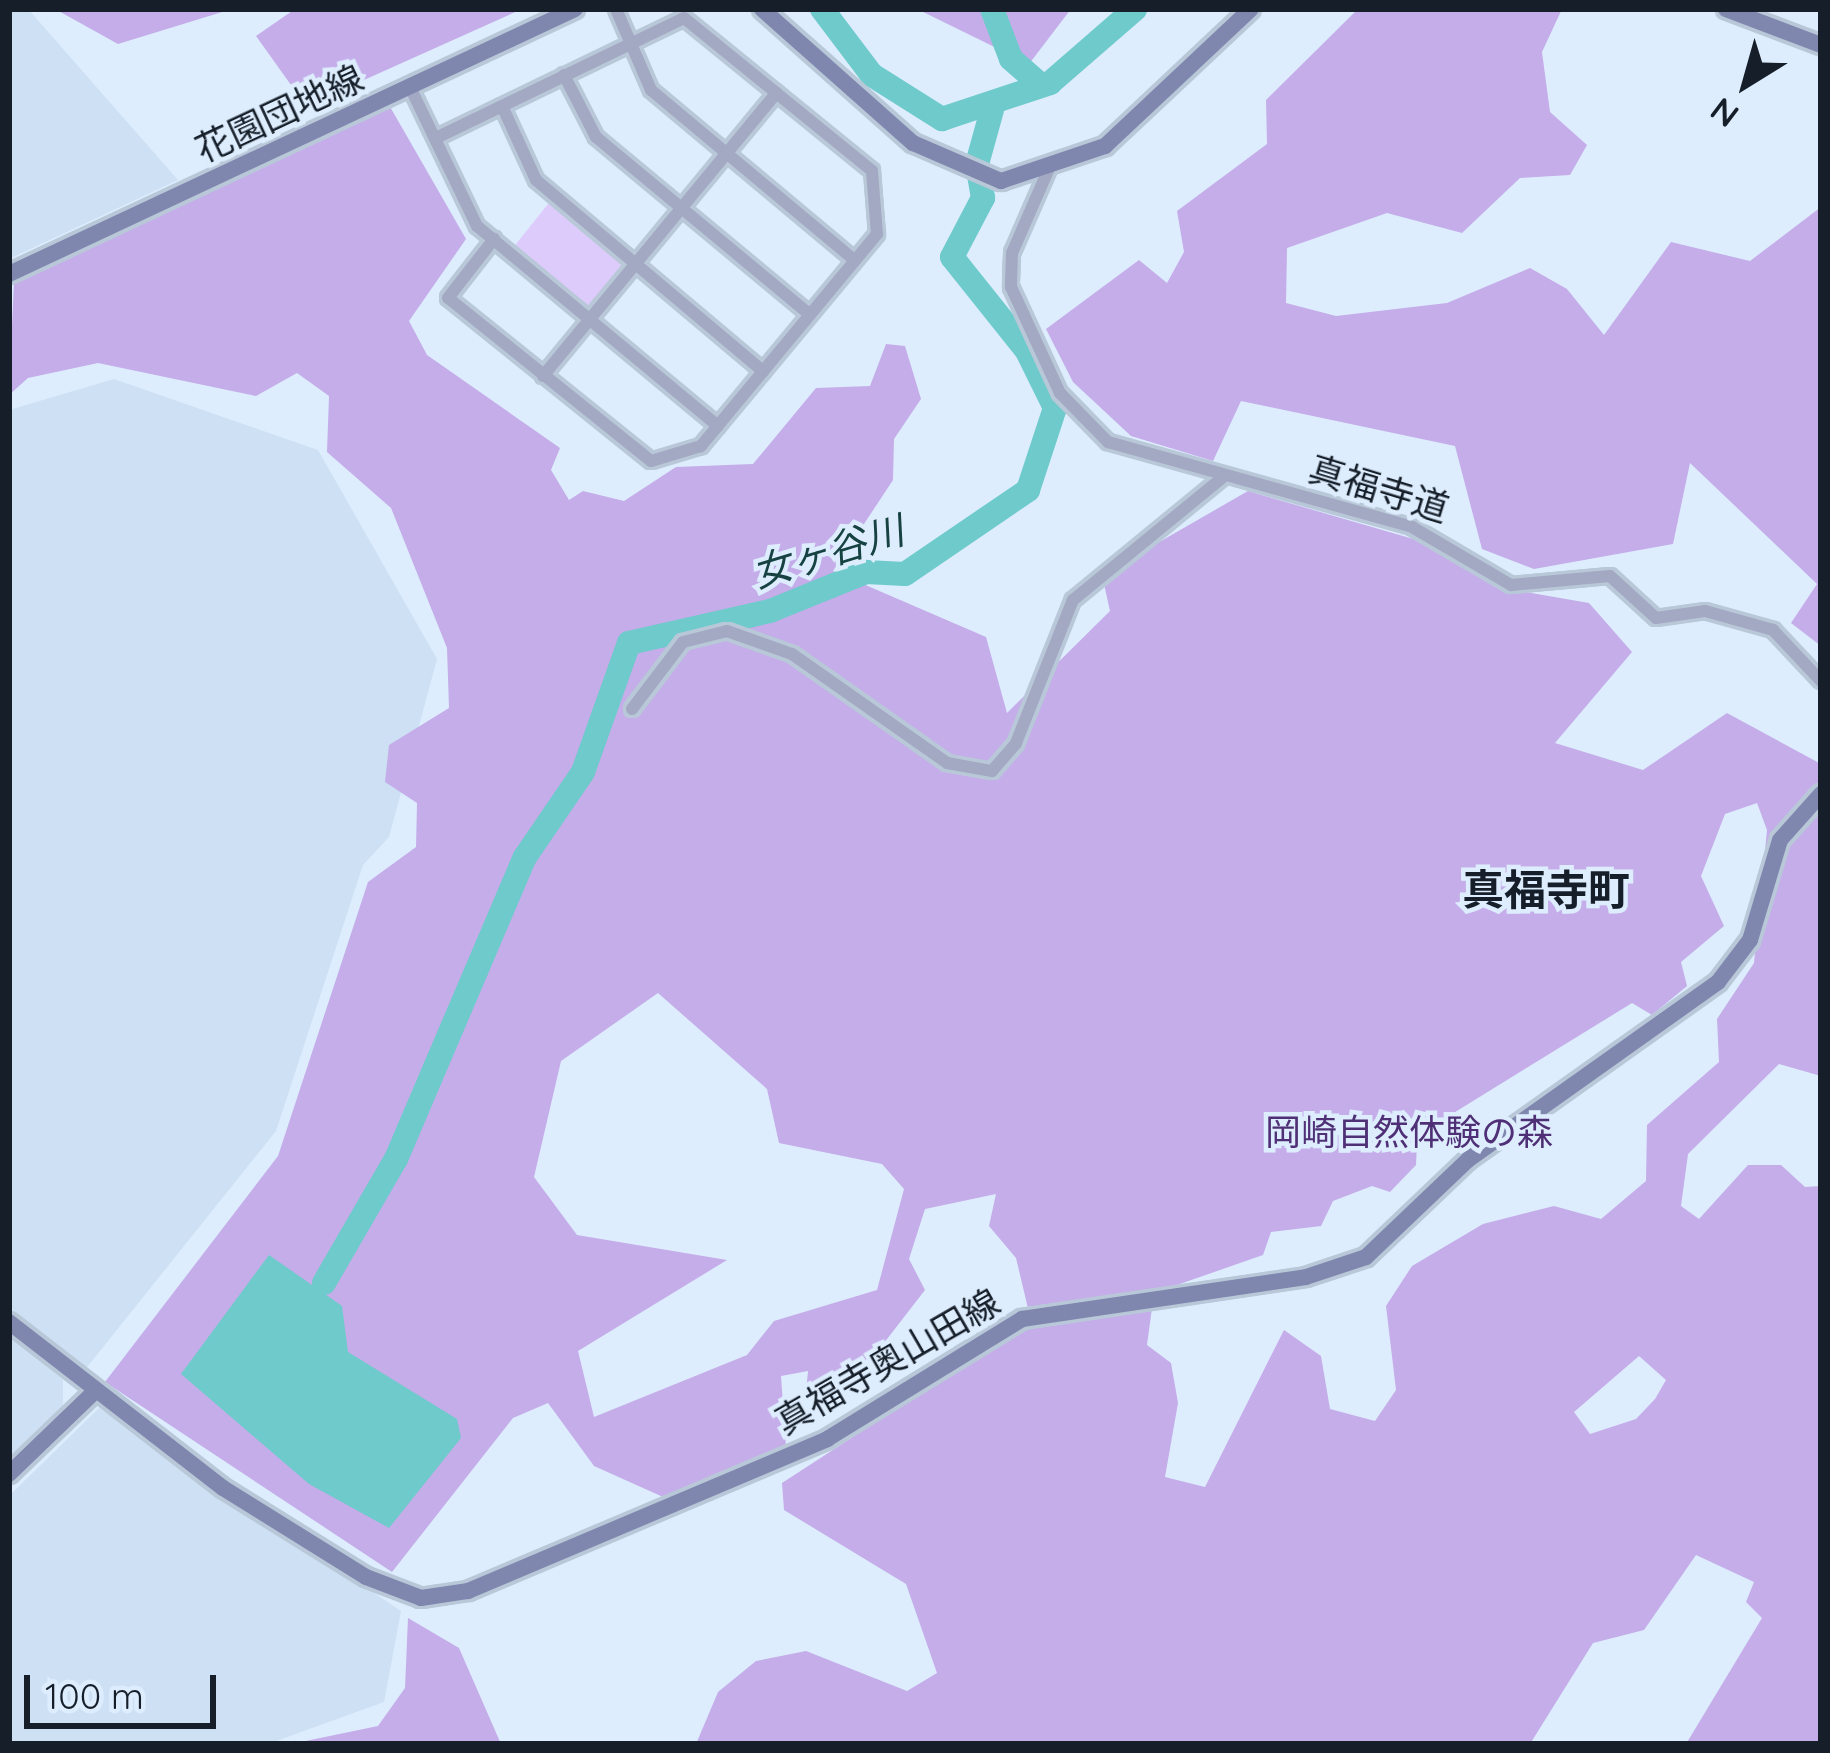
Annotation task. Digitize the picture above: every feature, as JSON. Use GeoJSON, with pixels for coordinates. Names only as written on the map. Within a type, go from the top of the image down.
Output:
{"type":"FeatureCollection","features":[{"type":"Feature","properties":{"kind":"street","name":"花園団地線"},"geometry":{"type":"LineString","coordinates":[[9,274],[575,9]]}},
{"type":"Feature","properties":{"kind":"street"},"geometry":{"type":"LineString","coordinates":[[616,9],[651,90],[854,260]]}},
{"type":"Feature","properties":{"kind":"street"},"geometry":{"type":"LineString","coordinates":[[762,9],[956,170],[1001,181],[1105,146],[1157,106],[1251,9]]}},
{"type":"Feature","properties":{"kind":"street"},"geometry":{"type":"LineString","coordinates":[[1726,9],[1821,45]]}},
{"type":"Feature","properties":{"kind":"street"},"geometry":{"type":"LineString","coordinates":[[438,137],[684,18],[872,171],[878,233],[701,446],[651,461],[448,298],[494,239]]}},
{"type":"Feature","properties":{"kind":"street"},"geometry":{"type":"LineString","coordinates":[[564,75],[596,137],[808,314]]}},
{"type":"Feature","properties":{"kind":"street"},"geometry":{"type":"LineString","coordinates":[[411,89],[494,239],[718,426]]}},
{"type":"Feature","properties":{"kind":"street"},"geometry":{"type":"LineString","coordinates":[[544,376],[776,93]]}},
{"type":"Feature","properties":{"kind":"street"},"geometry":{"type":"LineString","coordinates":[[502,106],[536,180],[763,371]]}},
{"type":"Feature","properties":{"kind":"street"},"geometry":{"type":"LineString","coordinates":[[1050,166],[1012,253],[1011,287],[1060,393],[1108,442],[1222,478]]}},
{"type":"Feature","properties":{"kind":"street"},"geometry":{"type":"LineString","coordinates":[[632,709],[683,642],[728,631],[792,654],[947,764],[992,771],[1016,743],[1073,600],[1222,478]]}},
{"type":"Feature","properties":{"kind":"street","name":"真福寺道"},"geometry":{"type":"LineString","coordinates":[[1222,478],[1412,527],[1511,585],[1610,576],[1656,618],[1705,611],[1773,630],[1821,681]]}},
{"type":"Feature","properties":{"kind":"street","name":"真福寺奥山田線"},"geometry":{"type":"LineString","coordinates":[[9,1322],[92,1394],[366,1576],[445,1598],[827,1439],[1022,1319],[1355,1263],[1469,1159],[1718,982],[1750,940],[1780,840],[1821,794]]}},
{"type":"Feature","properties":{"kind":"street"},"geometry":{"type":"LineString","coordinates":[[9,1474],[92,1394]]}},
{"type":"Feature","properties":{"kind":"shaded area"},"geometry":{"type":"Polygon","coordinates":[[[9,9],[28,9],[178,180],[9,259],[9,9]]]}},
{"type":"Feature","properties":{"kind":"shaded area"},"geometry":{"type":"Polygon","coordinates":[[[552,199],[629,261],[588,313],[512,249],[552,199]]]}},
{"type":"Feature","properties":{"kind":"shaded area"},"geometry":{"type":"Polygon","coordinates":[[[114,379],[318,450],[437,659],[389,837],[363,865],[276,1131],[84,1371],[9,1307],[9,410],[114,379]]]}},
{"type":"Feature","properties":{"kind":"shaded area"},"geometry":{"type":"Polygon","coordinates":[[[269,1255],[342,1306],[348,1352],[457,1419],[461,1438],[389,1528],[309,1484],[181,1374],[269,1255]]]}},
{"type":"Feature","properties":{"kind":"shaded area"},"geometry":{"type":"Polygon","coordinates":[[[9,1334],[63,1380],[63,1407],[9,1460],[9,1334]]]}},
{"type":"Feature","properties":{"kind":"shaded area"},"geometry":{"type":"Polygon","coordinates":[[[99,1408],[401,1611],[384,1702],[268,1744],[9,1744],[9,1496],[99,1408]]]}},
{"type":"Feature","properties":{"kind":"green space"},"geometry":{"type":"Polygon","coordinates":[[[55,9],[232,9],[118,44],[55,9]]]}},
{"type":"Feature","properties":{"kind":"green space"},"geometry":{"type":"Polygon","coordinates":[[[295,9],[522,9],[306,106],[256,36],[295,9]]]}},
{"type":"Feature","properties":{"kind":"green space"},"geometry":{"type":"Polygon","coordinates":[[[917,9],[1071,9],[1029,64],[917,9]]]}},
{"type":"Feature","properties":{"kind":"green space"},"geometry":{"type":"Polygon","coordinates":[[[1358,9],[1562,9],[1542,52],[1550,112],[1587,145],[1570,175],[1520,178],[1462,233],[1387,213],[1287,248],[1286,303],[1336,316],[1447,303],[1530,268],[1567,289],[1604,335],[1671,242],[1750,261],[1821,207],[1821,646],[1791,623],[1817,584],[1690,463],[1673,544],[1534,569],[1482,549],[1455,446],[1241,401],[1213,461],[1131,436],[1073,382],[1046,329],[1139,260],[1167,283],[1184,252],[1177,211],[1267,144],[1266,100],[1358,9]]]}},
{"type":"Feature","properties":{"kind":"green space","name":"岡崎自然体験の森"},"geometry":{"type":"Polygon","coordinates":[[[389,105],[466,239],[409,321],[427,355],[560,448],[551,470],[569,500],[583,491],[624,501],[676,467],[753,464],[816,388],[870,386],[886,344],[905,346],[921,399],[894,439],[893,480],[833,571],[986,637],[1007,713],[1110,611],[1102,575],[1248,491],[1434,545],[1509,589],[1589,603],[1632,652],[1555,743],[1643,770],[1727,713],[1821,764],[1821,1076],[1779,1064],[1688,1154],[1681,1206],[1699,1219],[1748,1165],[1781,1165],[1805,1187],[1821,1186],[1821,1744],[1686,1744],[1762,1618],[1746,1602],[1754,1582],[1696,1555],[1644,1630],[1593,1643],[1530,1744],[696,1744],[718,1692],[756,1661],[806,1651],[907,1691],[937,1673],[906,1584],[784,1510],[782,1483],[1031,1321],[1016,1258],[989,1226],[996,1194],[925,1209],[909,1259],[925,1290],[877,1352],[805,1402],[808,1371],[781,1376],[786,1446],[672,1501],[594,1466],[548,1403],[513,1418],[392,1572],[105,1382],[278,1156],[368,882],[416,847],[417,803],[385,782],[389,745],[449,708],[447,648],[391,508],[327,452],[329,396],[297,373],[256,396],[98,363],[28,378],[9,395],[14,281],[389,105]],[[1757,803],[1725,814],[1701,876],[1724,926],[1681,962],[1687,986],[1652,1015],[1632,1003],[1452,1114],[1417,1144],[1416,1165],[1390,1192],[1372,1186],[1333,1201],[1321,1226],[1271,1232],[1263,1255],[1154,1293],[1147,1345],[1171,1363],[1178,1403],[1165,1477],[1205,1487],[1284,1330],[1321,1356],[1330,1409],[1375,1421],[1396,1390],[1386,1306],[1412,1266],[1483,1224],[1554,1206],[1601,1219],[1646,1181],[1647,1125],[1719,1062],[1717,1019],[1754,963],[1767,830],[1757,803]],[[658,993],[561,1061],[534,1177],[577,1235],[727,1260],[578,1351],[594,1417],[747,1355],[774,1321],[877,1290],[904,1189],[882,1164],[779,1143],[767,1089],[658,993]],[[1639,1356],[1574,1412],[1590,1434],[1636,1419],[1666,1380],[1639,1356]]]}},
{"type":"Feature","properties":{"kind":"green space"},"geometry":{"type":"Polygon","coordinates":[[[408,1618],[459,1648],[501,1744],[291,1744],[378,1726],[405,1688],[408,1618]]]}},
{"type":"Feature","properties":{"kind":"waterway"},"geometry":{"type":"LineString","coordinates":[[822,9],[872,75],[942,119],[1050,83],[1135,9]]}},
{"type":"Feature","properties":{"kind":"waterway"},"geometry":{"type":"LineString","coordinates":[[992,9],[1011,59],[1039,83]]}},
{"type":"Feature","properties":{"kind":"waterway","name":"女ヶ谷川"},"geometry":{"type":"LineString","coordinates":[[324,1283],[396,1159],[525,857],[583,772],[629,643],[770,611],[866,572],[905,574],[1028,490],[1055,408],[1027,351],[952,257],[983,198],[977,164],[992,110]]}},
{"type":"Feature","properties":{"kind":"district","name":"真福寺町"},"geometry":{"type":"Point","coordinates":[1546,890]}}]}
